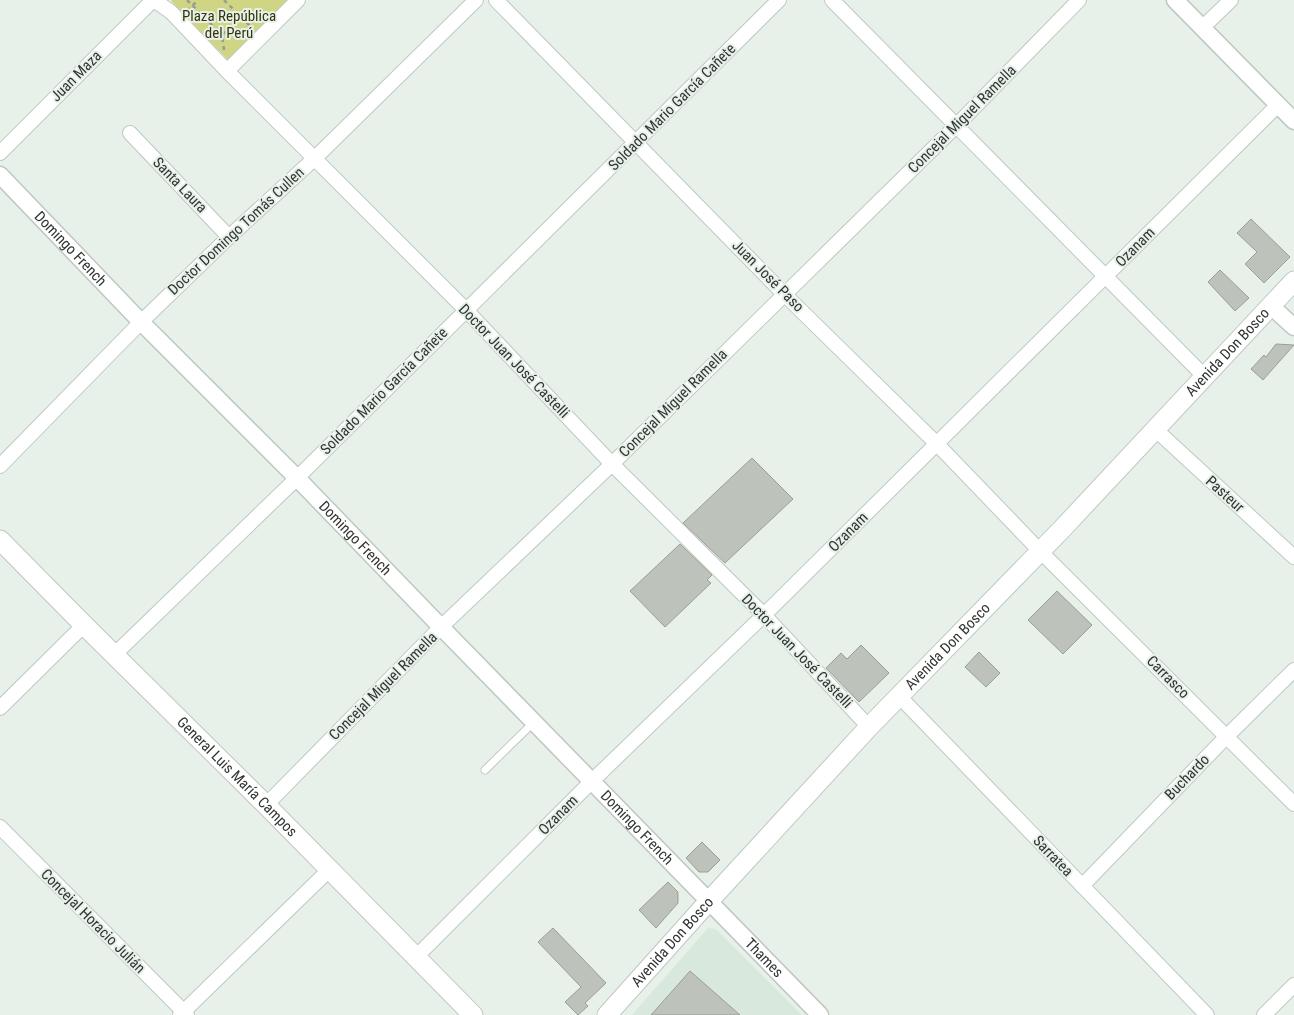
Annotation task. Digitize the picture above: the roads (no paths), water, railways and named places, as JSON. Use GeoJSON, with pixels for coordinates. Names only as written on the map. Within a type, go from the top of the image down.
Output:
{"type":"FeatureCollection","features":[{"type":"Feature","properties":{"kind":"main road","name":"Avenida Don Bosco"},"geometry":{"type":"LineString","coordinates":[[607,1015],[869,727],[1156,430],[1294,281]]}},
{"type":"Feature","properties":{"kind":"main road","name":"General Luis María Campos"},"geometry":{"type":"LineString","coordinates":[[0,540],[84,626],[266,805],[472,1015]]}},
{"type":"Feature","properties":{"kind":"street","name":"Doctor Juan José Castelli"},"geometry":{"type":"LineString","coordinates":[[154,0],[170,12],[466,310],[612,464],[764,615],[869,727]]}},
{"type":"Feature","properties":{"kind":"street","name":"Juan Maza"},"geometry":{"type":"LineString","coordinates":[[0,153],[154,0]]}},
{"type":"Feature","properties":{"kind":"street"},"geometry":{"type":"LineString","coordinates":[[227,71],[298,0]]}},
{"type":"Feature","properties":{"kind":"street","name":"Doctor Domingo Tomás Cullen"},"geometry":{"type":"LineString","coordinates":[[0,466],[141,322],[315,158],[476,0]]}},
{"type":"Feature","properties":{"kind":"street","name":"Juan José Paso"},"geometry":{"type":"LineString","coordinates":[[496,0],[784,294],[937,444],[1040,551]]}},
{"type":"Feature","properties":{"kind":"street","name":"Soldado Mario García Cañete"},"geometry":{"type":"LineString","coordinates":[[114,655],[297,478],[779,0]]}},
{"type":"Feature","properties":{"kind":"street"},"geometry":{"type":"LineString","coordinates":[[832,0],[1205,377]]}},
{"type":"Feature","properties":{"kind":"street","name":"Concejal Miguel Ramella"},"geometry":{"type":"LineString","coordinates":[[266,805],[441,627],[612,464],[956,125],[1079,0]]}},
{"type":"Feature","properties":{"kind":"street"},"geometry":{"type":"LineString","coordinates":[[1175,0],[1294,120]]}},
{"type":"Feature","properties":{"kind":"street"},"geometry":{"type":"LineString","coordinates":[[1202,28],[1231,0]]}},
{"type":"Feature","properties":{"kind":"street","name":"Ozanam"},"geometry":{"type":"LineString","coordinates":[[416,957],[592,780],[764,615],[1278,105]]}},
{"type":"Feature","properties":{"kind":"street","name":"Santa Laura"},"geometry":{"type":"LineString","coordinates":[[130,133],[229,237]]}},
{"type":"Feature","properties":{"kind":"street","name":"Domingo French"},"geometry":{"type":"LineString","coordinates":[[0,175],[141,322],[297,478],[709,901]]}},
{"type":"Feature","properties":{"kind":"street"},"geometry":{"type":"LineString","coordinates":[[1271,306],[1294,327]]}},
{"type":"Feature","properties":{"kind":"street","name":"Pasteur"},"geometry":{"type":"LineString","coordinates":[[1156,430],[1294,557]]}},
{"type":"Feature","properties":{"kind":"street","name":"Carrasco"},"geometry":{"type":"LineString","coordinates":[[1040,551],[1294,804]]}},
{"type":"Feature","properties":{"kind":"street"},"geometry":{"type":"LineString","coordinates":[[0,708],[84,626]]}},
{"type":"Feature","properties":{"kind":"street","name":"Buchardo"},"geometry":{"type":"LineString","coordinates":[[1082,886],[1227,736],[1294,670]]}},
{"type":"Feature","properties":{"kind":"street","name":"Sarratea"},"geometry":{"type":"LineString","coordinates":[[899,696],[1207,1015]]}},
{"type":"Feature","properties":{"kind":"street","name":"Concejal Horacio Julián"},"geometry":{"type":"LineString","coordinates":[[0,827],[183,1014]]}},
{"type":"Feature","properties":{"kind":"street"},"geometry":{"type":"LineString","coordinates":[[183,1014],[329,870]]}},
{"type":"Feature","properties":{"kind":"street","name":"Thames"},"geometry":{"type":"LineString","coordinates":[[709,901],[820,1015]]}},
{"type":"Feature","properties":{"kind":"street"},"geometry":{"type":"LineString","coordinates":[[1264,1015],[1294,985]]}},
{"type":"Feature","properties":{"kind":"lane"},"geometry":{"type":"LineString","coordinates":[[485,770],[534,722]]}},
{"type":"Feature","properties":{"kind":"park label","name":"Plaza República del Perú"},"geometry":{"type":"Point","coordinates":[229,24]}}]}
